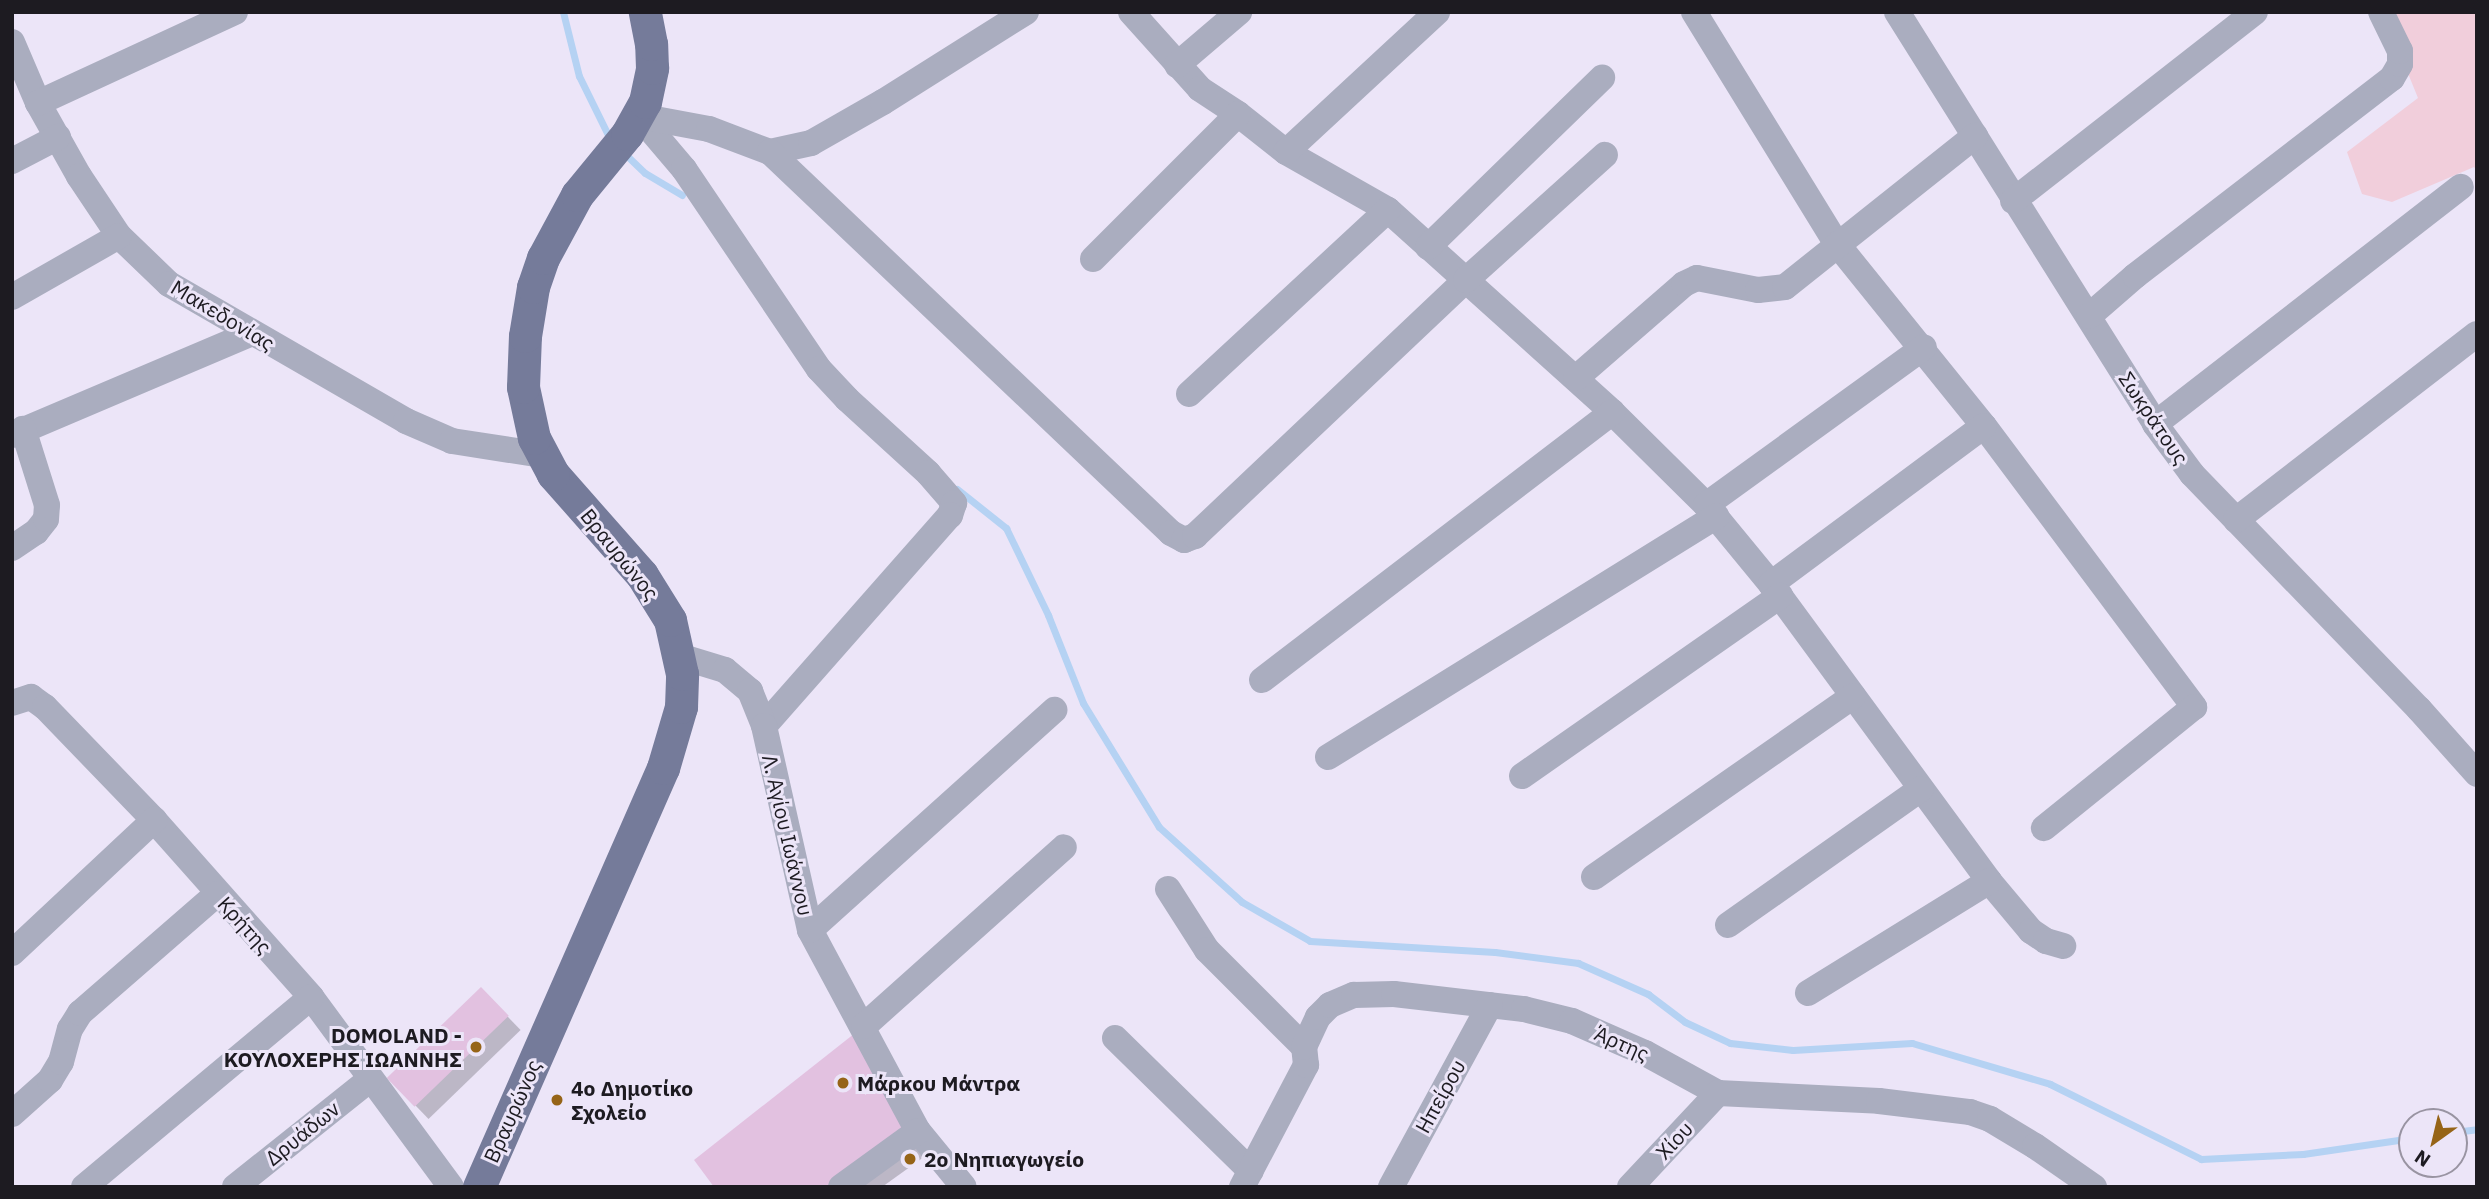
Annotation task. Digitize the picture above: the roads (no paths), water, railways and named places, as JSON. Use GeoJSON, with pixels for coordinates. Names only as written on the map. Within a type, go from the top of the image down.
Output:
{"type":"FeatureCollection","features":[{"type":"Feature","properties":{"kind":"main road","name":"Βραυρώνος"},"geometry":{"type":"LineString","coordinates":[[479,1187],[663,768],[681,707],[682,674],[670,620],[642,575],[553,474],[542,455],[529,421],[523,387],[525,336],[533,287],[553,235],[577,195],[633,125],[652,68],[645,12]]}},
{"type":"Feature","properties":{"kind":"street"},"geometry":{"type":"LineString","coordinates":[[38,103],[235,12]]}},
{"type":"Feature","properties":{"kind":"street"},"geometry":{"type":"LineString","coordinates":[[770,152],[811,143],[883,102],[1026,12]]}},
{"type":"Feature","properties":{"kind":"street"},"geometry":{"type":"LineString","coordinates":[[1131,12],[1200,89],[1238,114],[1286,152],[1388,210],[1576,378],[1711,510],[1776,590],[1989,881],[2031,931],[2046,942],[2063,946]]}},
{"type":"Feature","properties":{"kind":"street"},"geometry":{"type":"LineString","coordinates":[[1177,65],[1239,12]]}},
{"type":"Feature","properties":{"kind":"street"},"geometry":{"type":"LineString","coordinates":[[1286,152],[1437,12]]}},
{"type":"Feature","properties":{"kind":"street"},"geometry":{"type":"LineString","coordinates":[[1694,12],[1837,244],[1924,347],[2194,707],[2044,828]]}},
{"type":"Feature","properties":{"kind":"street","name":"Σωκράτους"},"geometry":{"type":"LineString","coordinates":[[1897,12],[2155,424],[2192,474],[2419,709],[2477,774]]}},
{"type":"Feature","properties":{"kind":"street"},"geometry":{"type":"LineString","coordinates":[[2013,201],[2255,12]]}},
{"type":"Feature","properties":{"kind":"street"},"geometry":{"type":"LineString","coordinates":[[2089,316],[2135,276],[2392,78],[2399,64],[2400,51],[2381,12]]}},
{"type":"Feature","properties":{"kind":"street","name":"Μακεδονίας"},"geometry":{"type":"LineString","coordinates":[[12,42],[38,103],[79,176],[119,236],[169,284],[353,393],[452,441],[542,455]]}},
{"type":"Feature","properties":{"kind":"street"},"geometry":{"type":"LineString","coordinates":[[1428,247],[1602,78]]}},
{"type":"Feature","properties":{"kind":"street"},"geometry":{"type":"LineString","coordinates":[[1093,259],[1238,114]]}},
{"type":"Feature","properties":{"kind":"street"},"geometry":{"type":"LineString","coordinates":[[633,125],[709,129],[770,152],[1171,533],[1184,540],[1195,537],[1466,280],[1605,155]]}},
{"type":"Feature","properties":{"kind":"street"},"geometry":{"type":"LineString","coordinates":[[633,125],[684,169],[819,369],[847,399],[928,472],[954,503],[950,515],[764,726]]}},
{"type":"Feature","properties":{"kind":"street"},"geometry":{"type":"LineString","coordinates":[[1576,378],[1684,284],[1696,278],[1771,291],[1785,286],[1975,136]]}},
{"type":"Feature","properties":{"kind":"street"},"geometry":{"type":"LineString","coordinates":[[12,161],[58,137]]}},
{"type":"Feature","properties":{"kind":"street"},"geometry":{"type":"LineString","coordinates":[[2155,424],[2461,187]]}},
{"type":"Feature","properties":{"kind":"street"},"geometry":{"type":"LineString","coordinates":[[1189,394],[1388,210]]}},
{"type":"Feature","properties":{"kind":"street"},"geometry":{"type":"LineString","coordinates":[[12,297],[119,236]]}},
{"type":"Feature","properties":{"kind":"street"},"geometry":{"type":"LineString","coordinates":[[12,548],[36,532],[46,519],[47,505],[18,432],[252,333]]}},
{"type":"Feature","properties":{"kind":"street"},"geometry":{"type":"LineString","coordinates":[[2236,520],[2477,334]]}},
{"type":"Feature","properties":{"kind":"street"},"geometry":{"type":"LineString","coordinates":[[1328,757],[1711,510],[1924,347]]}},
{"type":"Feature","properties":{"kind":"street"},"geometry":{"type":"LineString","coordinates":[[1262,680],[1612,412]]}},
{"type":"Feature","properties":{"kind":"street"},"geometry":{"type":"LineString","coordinates":[[1522,776],[1776,590],[1984,426]]}},
{"type":"Feature","properties":{"kind":"street","name":"Λ. Αγίου Ιωάννου"},"geometry":{"type":"LineString","coordinates":[[678,656],[714,666],[734,676],[750,691],[764,726],[810,930],[918,1130],[964,1187]]}},
{"type":"Feature","properties":{"kind":"street"},"geometry":{"type":"LineString","coordinates":[[1594,877],[1853,696]]}},
{"type":"Feature","properties":{"kind":"street","name":"Κρήτης"},"geometry":{"type":"LineString","coordinates":[[12,703],[31,697],[45,707],[154,820],[311,997],[369,1080],[451,1187]]}},
{"type":"Feature","properties":{"kind":"street"},"geometry":{"type":"LineString","coordinates":[[810,930],[1054,710]]}},
{"type":"Feature","properties":{"kind":"street"},"geometry":{"type":"LineString","coordinates":[[1728,925],[1921,789]]}},
{"type":"Feature","properties":{"kind":"street"},"geometry":{"type":"LineString","coordinates":[[12,953],[154,820]]}},
{"type":"Feature","properties":{"kind":"street"},"geometry":{"type":"LineString","coordinates":[[864,1026],[1064,847]]}},
{"type":"Feature","properties":{"kind":"street"},"geometry":{"type":"LineString","coordinates":[[1808,993],[1989,881]]}},
{"type":"Feature","properties":{"kind":"street"},"geometry":{"type":"LineString","coordinates":[[1168,889],[1208,950],[1304,1047]]}},
{"type":"Feature","properties":{"kind":"street"},"geometry":{"type":"LineString","coordinates":[[12,1114],[50,1080],[61,1062],[69,1029],[80,1013],[217,894]]}},
{"type":"Feature","properties":{"kind":"street","name":"Άρτης"},"geometry":{"type":"LineString","coordinates":[[1247,1179],[1306,1065],[1304,1047],[1318,1017],[1330,1005],[1354,995],[1394,994],[1524,1009],[1572,1021],[1645,1053],[1718,1093],[1879,1101],[1970,1112],[2001,1125],[2094,1187]]}},
{"type":"Feature","properties":{"kind":"street"},"geometry":{"type":"LineString","coordinates":[[84,1187],[311,997]]}},
{"type":"Feature","properties":{"kind":"street","name":"Ηπείρου"},"geometry":{"type":"LineString","coordinates":[[1391,1187],[1490,1005]]}},
{"type":"Feature","properties":{"kind":"street"},"geometry":{"type":"LineString","coordinates":[[1115,1038],[1247,1179]]}},
{"type":"Feature","properties":{"kind":"street","name":"Δρυάδων"},"geometry":{"type":"LineString","coordinates":[[235,1187],[369,1080]]}},
{"type":"Feature","properties":{"kind":"street","name":"Χίου"},"geometry":{"type":"LineString","coordinates":[[1630,1187],[1718,1093]]}},
{"type":"Feature","properties":{"kind":"street"},"geometry":{"type":"LineString","coordinates":[[841,1187],[918,1130]]}},
{"type":"Feature","properties":{"kind":"waterway"},"geometry":{"type":"LineString","coordinates":[[563,12],[579,76],[610,139]]}},
{"type":"Feature","properties":{"kind":"waterway"},"geometry":{"type":"LineString","coordinates":[[623,152],[645,173],[682,195]]}},
{"type":"Feature","properties":{"kind":"waterway"},"geometry":{"type":"LineString","coordinates":[[957,489],[1006,528],[1048,615],[1083,703],[1159,827],[1242,902],[1310,941],[1495,952],[1578,963],[1648,994],[1685,1022],[1730,1043],[1793,1050],[1912,1043],[2050,1084],[2201,1159],[2303,1154],[2398,1140]]}},
{"type":"Feature","properties":{"kind":"waterway"},"geometry":{"type":"LineString","coordinates":[[2468,1130],[2477,1129]]}},
{"type":"Feature","properties":{"kind":"place","name":"DOMOLAND - ΚΟΥΛΟΧΕΡΗΣ ΙΩΑΝΝΗΣ"},"geometry":{"type":"Point","coordinates":[476,1047]}},
{"type":"Feature","properties":{"kind":"place","name":"Μάρκου Μάντρα"},"geometry":{"type":"Point","coordinates":[843,1083]}},
{"type":"Feature","properties":{"kind":"place","name":"4ο Δημοτίκο Σχολείο"},"geometry":{"type":"Point","coordinates":[557,1100]}},
{"type":"Feature","properties":{"kind":"place","name":"2ο Νηπιαγωγείο"},"geometry":{"type":"Point","coordinates":[910,1159]}}]}
